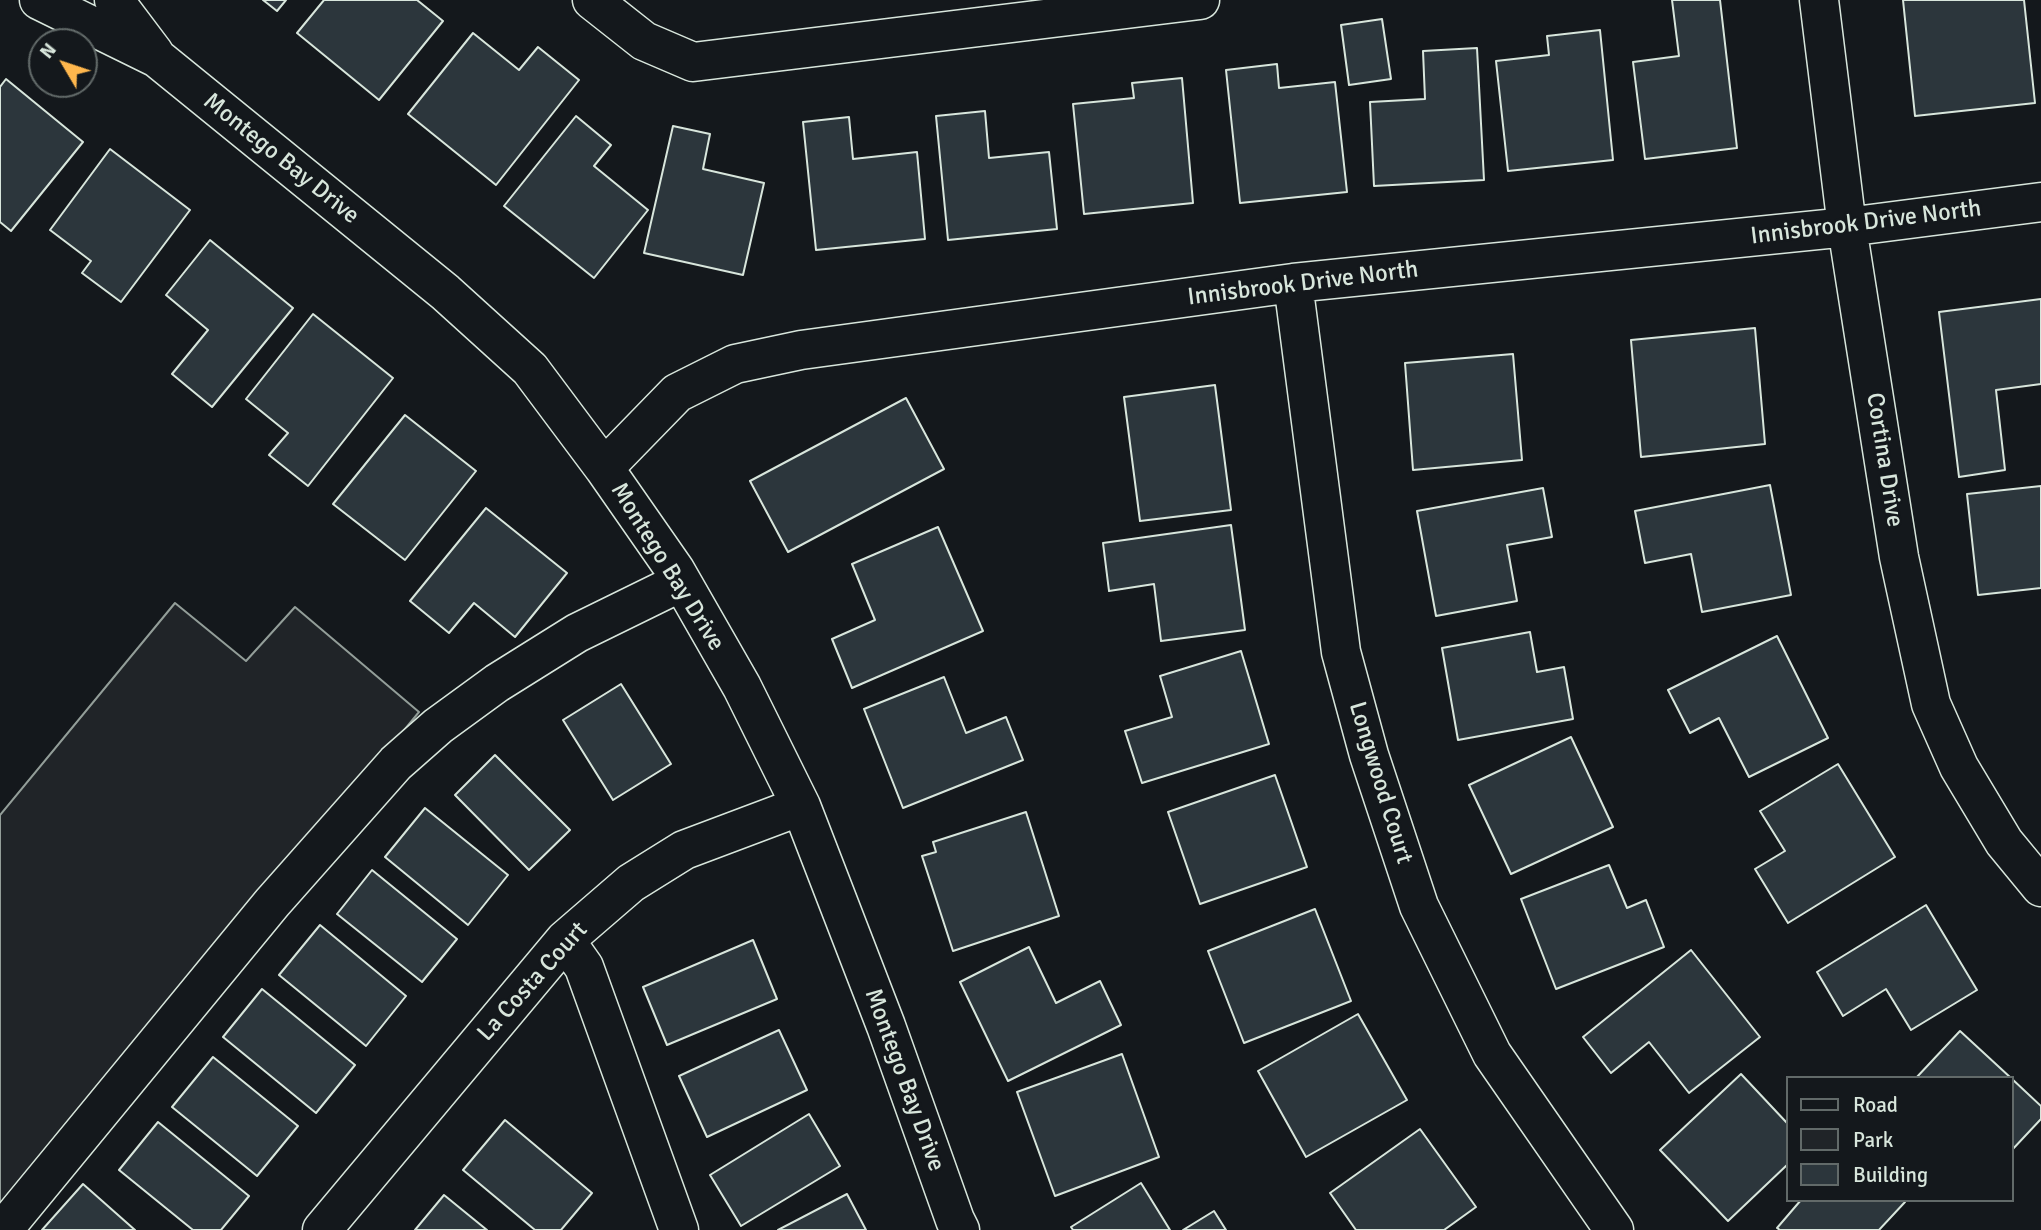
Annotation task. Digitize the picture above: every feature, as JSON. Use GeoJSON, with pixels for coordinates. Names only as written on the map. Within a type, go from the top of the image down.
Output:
{"type":"FeatureCollection","features":[{"type":"Feature","properties":{"kind":"street","name":"Montego Bay Drive"},"geometry":{"type":"LineString","coordinates":[[39,0],[157,58],[445,292],[530,369],[604,468],[681,582],[742,687],[801,806],[886,1026],[960,1230]]}},
{"type":"Feature","properties":{"kind":"street","name":"Montego Bay Drive"},"geometry":{"type":"LineString","coordinates":[[114,0],[157,58]]}},
{"type":"Feature","properties":{"kind":"street"},"geometry":{"type":"LineString","coordinates":[[592,0],[644,41],[693,62],[1200,0]]}},
{"type":"Feature","properties":{"kind":"street","name":"Cortina Drive"},"geometry":{"type":"LineString","coordinates":[[1819,0],[1847,227],[1899,557],[1931,704],[1959,767],[2004,842],[2041,887]]}},
{"type":"Feature","properties":{"kind":"street","name":"Innisbrook Drive North"},"geometry":{"type":"LineString","coordinates":[[604,468],[677,393],[735,364],[801,350],[1293,283],[1847,227],[2041,202]]}},
{"type":"Feature","properties":{"kind":"street","name":"Longwood Court"},"geometry":{"type":"LineString","coordinates":[[1293,283],[1341,652],[1368,755],[1419,906],[1492,1054],[1614,1230]]}},
{"type":"Feature","properties":{"kind":"street"},"geometry":{"type":"LineString","coordinates":[[3,1230],[272,903],[396,763],[438,726],[497,682],[577,632],[681,582]]}},
{"type":"Feature","properties":{"kind":"street","name":"La Costa Court"},"geometry":{"type":"LineString","coordinates":[[322,1230],[565,940],[631,883],[684,850],[801,806]]}},
{"type":"Feature","properties":{"kind":"street"},"geometry":{"type":"LineString","coordinates":[[565,940],[584,967],[679,1230]]}},
{"type":"Feature","properties":{"kind":"green space"},"geometry":{"type":"Polygon","coordinates":[[[175,603],[246,661],[295,607],[419,712],[0,1222],[0,815],[175,603]]]}},
{"type":"Feature","properties":{"kind":"building"},"geometry":{"type":"Polygon","coordinates":[[[263,0],[286,0],[277,11],[263,0]]]}},
{"type":"Feature","properties":{"kind":"building"},"geometry":{"type":"Polygon","coordinates":[[[324,0],[417,0],[443,21],[379,100],[297,33],[324,0]]]}},
{"type":"Feature","properties":{"kind":"building"},"geometry":{"type":"Polygon","coordinates":[[[1672,0],[1720,0],[1737,148],[1645,159],[1633,62],[1679,56],[1672,0]]]}},
{"type":"Feature","properties":{"kind":"building"},"geometry":{"type":"Polygon","coordinates":[[[1903,0],[2024,0],[2035,103],[1915,116],[1903,0]]]}},
{"type":"Feature","properties":{"kind":"building"},"geometry":{"type":"Polygon","coordinates":[[[1382,19],[1391,79],[1349,85],[1341,25],[1382,19]]]}},
{"type":"Feature","properties":{"kind":"building"},"geometry":{"type":"Polygon","coordinates":[[[1600,30],[1613,160],[1508,171],[1496,61],[1549,55],[1547,36],[1600,30]]]}},
{"type":"Feature","properties":{"kind":"building"},"geometry":{"type":"Polygon","coordinates":[[[473,33],[519,70],[538,47],[579,80],[496,185],[408,114],[473,33]]]}},
{"type":"Feature","properties":{"kind":"building"},"geometry":{"type":"Polygon","coordinates":[[[1477,48],[1484,180],[1374,186],[1370,102],[1425,99],[1423,51],[1477,48]]]}},
{"type":"Feature","properties":{"kind":"building"},"geometry":{"type":"Polygon","coordinates":[[[1277,64],[1279,88],[1335,82],[1347,192],[1240,203],[1226,70],[1277,64]]]}},
{"type":"Feature","properties":{"kind":"building"},"geometry":{"type":"Polygon","coordinates":[[[1182,78],[1193,203],[1084,214],[1073,104],[1134,98],[1132,83],[1182,78]]]}},
{"type":"Feature","properties":{"kind":"building"},"geometry":{"type":"Polygon","coordinates":[[[6,79],[83,142],[11,231],[0,222],[0,87],[6,79]]]}},
{"type":"Feature","properties":{"kind":"building"},"geometry":{"type":"Polygon","coordinates":[[[985,111],[989,158],[1049,152],[1057,229],[948,240],[936,116],[985,111]]]}},
{"type":"Feature","properties":{"kind":"building"},"geometry":{"type":"Polygon","coordinates":[[[576,116],[611,145],[594,166],[648,210],[594,278],[504,206],[576,116]]]}},
{"type":"Feature","properties":{"kind":"building"},"geometry":{"type":"Polygon","coordinates":[[[849,117],[853,159],[917,152],[925,239],[816,250],[803,122],[849,117]]]}},
{"type":"Feature","properties":{"kind":"building"},"geometry":{"type":"Polygon","coordinates":[[[673,126],[710,134],[703,169],[764,183],[743,275],[644,253],[673,126]]]}},
{"type":"Feature","properties":{"kind":"building"},"geometry":{"type":"Polygon","coordinates":[[[110,149],[190,210],[121,302],[82,273],[91,261],[50,230],[110,149]]]}},
{"type":"Feature","properties":{"kind":"building"},"geometry":{"type":"Polygon","coordinates":[[[210,240],[293,308],[212,407],[172,374],[208,330],[166,295],[210,240]]]}},
{"type":"Feature","properties":{"kind":"building"},"geometry":{"type":"Polygon","coordinates":[[[2041,299],[2041,384],[1996,390],[2005,470],[1959,477],[1939,312],[2041,299]]]}},
{"type":"Feature","properties":{"kind":"building"},"geometry":{"type":"Polygon","coordinates":[[[313,314],[393,378],[308,486],[269,455],[288,433],[246,399],[313,314]]]}},
{"type":"Feature","properties":{"kind":"building"},"geometry":{"type":"Polygon","coordinates":[[[1755,328],[1765,444],[1641,457],[1631,340],[1755,328]]]}},
{"type":"Feature","properties":{"kind":"building"},"geometry":{"type":"Polygon","coordinates":[[[1513,354],[1522,460],[1413,470],[1405,363],[1513,354]]]}},
{"type":"Feature","properties":{"kind":"building"},"geometry":{"type":"Polygon","coordinates":[[[1215,385],[1231,510],[1140,521],[1124,397],[1215,385]]]}},
{"type":"Feature","properties":{"kind":"building"},"geometry":{"type":"Polygon","coordinates":[[[906,398],[944,469],[788,552],[750,481],[906,398]]]}},
{"type":"Feature","properties":{"kind":"building"},"geometry":{"type":"Polygon","coordinates":[[[405,415],[476,471],[405,560],[333,504],[405,415]]]}},
{"type":"Feature","properties":{"kind":"building"},"geometry":{"type":"Polygon","coordinates":[[[1770,485],[1791,595],[1702,612],[1691,554],[1645,563],[1635,511],[1770,485]]]}},
{"type":"Feature","properties":{"kind":"building"},"geometry":{"type":"Polygon","coordinates":[[[2041,486],[2041,588],[1978,595],[1967,494],[2041,486]]]}},
{"type":"Feature","properties":{"kind":"building"},"geometry":{"type":"Polygon","coordinates":[[[1543,488],[1552,537],[1507,545],[1517,601],[1436,616],[1417,511],[1543,488]]]}},
{"type":"Feature","properties":{"kind":"building"},"geometry":{"type":"Polygon","coordinates":[[[486,508],[567,573],[515,637],[474,603],[449,633],[410,601],[486,508]]]}},
{"type":"Feature","properties":{"kind":"building"},"geometry":{"type":"Polygon","coordinates":[[[1231,525],[1245,630],[1161,641],[1154,584],[1109,591],[1103,543],[1231,525]]]}},
{"type":"Feature","properties":{"kind":"building"},"geometry":{"type":"Polygon","coordinates":[[[938,527],[983,631],[852,688],[832,639],[875,620],[852,564],[938,527]]]}},
{"type":"Feature","properties":{"kind":"building"},"geometry":{"type":"Polygon","coordinates":[[[1530,632],[1537,672],[1564,667],[1573,719],[1458,740],[1442,648],[1530,632]]]}},
{"type":"Feature","properties":{"kind":"building"},"geometry":{"type":"Polygon","coordinates":[[[1777,636],[1828,738],[1749,777],[1719,718],[1690,733],[1668,690],[1777,636]]]}},
{"type":"Feature","properties":{"kind":"building"},"geometry":{"type":"Polygon","coordinates":[[[1241,651],[1269,744],[1142,783],[1125,731],[1172,717],[1160,676],[1241,651]]]}},
{"type":"Feature","properties":{"kind":"building"},"geometry":{"type":"Polygon","coordinates":[[[944,677],[966,733],[1006,717],[1023,760],[903,808],[864,709],[944,677]]]}},
{"type":"Feature","properties":{"kind":"building"},"geometry":{"type":"Polygon","coordinates":[[[621,684],[671,764],[613,800],[563,720],[621,684]]]}},
{"type":"Feature","properties":{"kind":"building"},"geometry":{"type":"Polygon","coordinates":[[[1571,737],[1613,827],[1511,874],[1469,785],[1571,737]]]}},
{"type":"Feature","properties":{"kind":"building"},"geometry":{"type":"Polygon","coordinates":[[[495,755],[570,830],[529,870],[455,795],[495,755]]]}},
{"type":"Feature","properties":{"kind":"building"},"geometry":{"type":"Polygon","coordinates":[[[1838,764],[1895,857],[1788,923],[1755,869],[1785,851],[1760,811],[1838,764]]]}},
{"type":"Feature","properties":{"kind":"building"},"geometry":{"type":"Polygon","coordinates":[[[1275,775],[1307,867],[1200,904],[1168,812],[1275,775]]]}},
{"type":"Feature","properties":{"kind":"building"},"geometry":{"type":"Polygon","coordinates":[[[425,808],[508,875],[468,925],[385,857],[425,808]]]}},
{"type":"Feature","properties":{"kind":"building"},"geometry":{"type":"Polygon","coordinates":[[[1026,812],[1059,916],[953,951],[922,856],[936,852],[933,842],[1026,812]]]}},
{"type":"Feature","properties":{"kind":"building"},"geometry":{"type":"Polygon","coordinates":[[[1609,865],[1627,908],[1646,900],[1664,947],[1556,989],[1521,899],[1609,865]]]}},
{"type":"Feature","properties":{"kind":"building"},"geometry":{"type":"Polygon","coordinates":[[[372,870],[457,939],[422,982],[337,914],[372,870]]]}},
{"type":"Feature","properties":{"kind":"building"},"geometry":{"type":"Polygon","coordinates":[[[1926,905],[1977,990],[1911,1030],[1886,989],[1843,1016],[1817,972],[1926,905]]]}},
{"type":"Feature","properties":{"kind":"building"},"geometry":{"type":"Polygon","coordinates":[[[1315,909],[1351,1001],[1244,1043],[1208,951],[1315,909]]]}},
{"type":"Feature","properties":{"kind":"building"},"geometry":{"type":"Polygon","coordinates":[[[320,925],[406,996],[366,1046],[279,975],[320,925]]]}},
{"type":"Feature","properties":{"kind":"building"},"geometry":{"type":"Polygon","coordinates":[[[753,940],[777,999],[667,1045],[643,987],[753,940]]]}},
{"type":"Feature","properties":{"kind":"building"},"geometry":{"type":"Polygon","coordinates":[[[1029,947],[1056,1003],[1100,981],[1121,1025],[1008,1081],[960,982],[1029,947]]]}},
{"type":"Feature","properties":{"kind":"building"},"geometry":{"type":"Polygon","coordinates":[[[1691,950],[1760,1037],[1689,1093],[1649,1042],[1611,1073],[1583,1037],[1691,950]]]}},
{"type":"Feature","properties":{"kind":"building"},"geometry":{"type":"Polygon","coordinates":[[[262,989],[355,1065],[316,1113],[223,1037],[262,989]]]}},
{"type":"Feature","properties":{"kind":"building"},"geometry":{"type":"Polygon","coordinates":[[[1358,1014],[1407,1100],[1306,1157],[1258,1071],[1358,1014]]]}},
{"type":"Feature","properties":{"kind":"building"},"geometry":{"type":"Polygon","coordinates":[[[779,1030],[807,1090],[707,1137],[679,1076],[779,1030]]]}},
{"type":"Feature","properties":{"kind":"building"},"geometry":{"type":"Polygon","coordinates":[[[1960,1031],[2009,1076],[1918,1076],[1960,1031]]]}},
{"type":"Feature","properties":{"kind":"building"},"geometry":{"type":"Polygon","coordinates":[[[1122,1054],[1159,1157],[1055,1196],[1017,1092],[1122,1054]]]}},
{"type":"Feature","properties":{"kind":"building"},"geometry":{"type":"Polygon","coordinates":[[[213,1057],[298,1126],[257,1176],[172,1107],[213,1057]]]}},
{"type":"Feature","properties":{"kind":"building"},"geometry":{"type":"Polygon","coordinates":[[[1741,1074],[1786,1122],[1786,1166],[1728,1221],[1660,1150],[1741,1074]]]}},
{"type":"Feature","properties":{"kind":"building"},"geometry":{"type":"Polygon","coordinates":[[[2013,1080],[2041,1106],[2041,1119],[2013,1149],[2013,1080]]]}},
{"type":"Feature","properties":{"kind":"building"},"geometry":{"type":"Polygon","coordinates":[[[809,1114],[840,1166],[741,1226],[710,1175],[809,1114]]]}},
{"type":"Feature","properties":{"kind":"building"},"geometry":{"type":"Polygon","coordinates":[[[505,1120],[592,1193],[561,1230],[535,1230],[463,1170],[505,1120]]]}},
{"type":"Feature","properties":{"kind":"building"},"geometry":{"type":"Polygon","coordinates":[[[158,1122],[249,1196],[221,1230],[193,1230],[119,1170],[158,1122]]]}},
{"type":"Feature","properties":{"kind":"building"},"geometry":{"type":"Polygon","coordinates":[[[1420,1129],[1476,1207],[1444,1230],[1356,1230],[1330,1193],[1420,1129]]]}},
{"type":"Feature","properties":{"kind":"building"},"geometry":{"type":"Polygon","coordinates":[[[1141,1183],[1170,1230],[1073,1230],[1071,1227],[1141,1183]]]}},
{"type":"Feature","properties":{"kind":"building"},"geometry":{"type":"Polygon","coordinates":[[[83,1184],[135,1230],[42,1230],[83,1184]]]}},
{"type":"Feature","properties":{"kind":"building"},"geometry":{"type":"Polygon","coordinates":[[[847,1194],[866,1230],[778,1230],[847,1194]]]}},
{"type":"Feature","properties":{"kind":"building"},"geometry":{"type":"Polygon","coordinates":[[[444,1195],[487,1230],[415,1230],[444,1195]]]}},
{"type":"Feature","properties":{"kind":"building"},"geometry":{"type":"Polygon","coordinates":[[[1799,1202],[1905,1202],[1879,1230],[1777,1228],[1799,1202]]]}},
{"type":"Feature","properties":{"kind":"building"},"geometry":{"type":"Polygon","coordinates":[[[1214,1211],[1226,1230],[1183,1230],[1214,1211]]]}}]}
